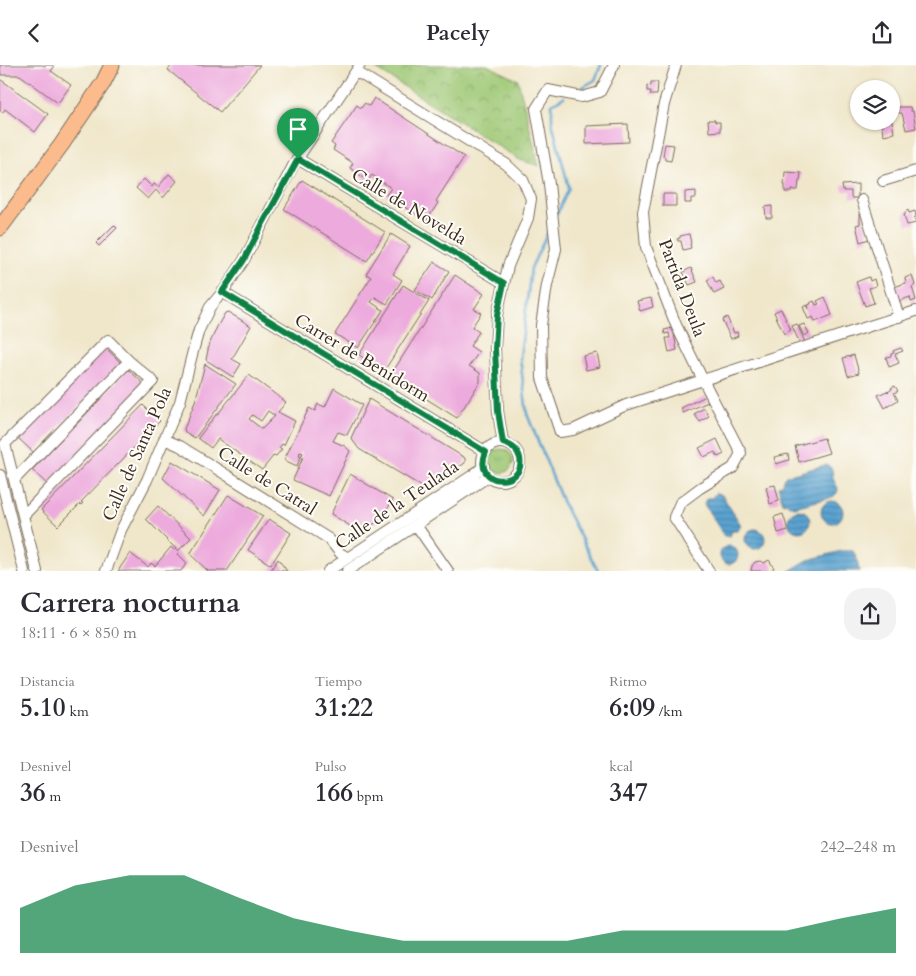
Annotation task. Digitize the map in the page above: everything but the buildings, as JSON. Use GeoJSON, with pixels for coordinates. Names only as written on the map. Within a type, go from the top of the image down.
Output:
{"type":"FeatureCollection","features":[{"type":"Feature","properties":{"kind":"highway"},"geometry":{"type":"LineString","coordinates":[[0,228],[103,83],[108,67]]}},
{"type":"Feature","properties":{"kind":"street"},"geometry":{"type":"LineString","coordinates":[[614,65],[600,91],[582,97],[548,90],[536,109],[549,184],[556,249],[540,325],[542,378],[560,432],[573,429],[626,405],[916,311]]}},
{"type":"Feature","properties":{"kind":"street","name":"Partida Deula"},"geometry":{"type":"LineString","coordinates":[[676,65],[664,104],[643,212],[646,247],[676,325],[703,381],[742,453],[732,468],[680,503],[674,517],[709,571]]}},
{"type":"Feature","properties":{"kind":"street"},"geometry":{"type":"LineString","coordinates":[[358,68],[506,163],[524,180],[531,199],[528,218],[508,265],[497,315],[495,349],[498,411],[503,443]]}},
{"type":"Feature","properties":{"kind":"street","name":"Calle de Santa Pola"},"geometry":{"type":"LineString","coordinates":[[106,571],[121,529],[147,480],[180,402],[199,329],[210,307],[244,260],[298,159],[358,68]]}},
{"type":"Feature","properties":{"kind":"street","name":"Calle de Novelda"},"geometry":{"type":"LineString","coordinates":[[298,159],[504,283]]}},
{"type":"Feature","properties":{"kind":"street"},"geometry":{"type":"LineString","coordinates":[[884,181],[916,171]]}},
{"type":"Feature","properties":{"kind":"street"},"geometry":{"type":"LineString","coordinates":[[862,200],[899,317]]}},
{"type":"Feature","properties":{"kind":"street","name":"Carrer de Benidorm"},"geometry":{"type":"LineString","coordinates":[[222,292],[486,452]]}},
{"type":"Feature","properties":{"kind":"street"},"geometry":{"type":"LineString","coordinates":[[24,515],[153,381],[108,340],[5,444],[37,571]]}},
{"type":"Feature","properties":{"kind":"street"},"geometry":{"type":"LineString","coordinates":[[15,479],[129,361]]}},
{"type":"Feature","properties":{"kind":"street","name":"Calle de Catral"},"geometry":{"type":"LineString","coordinates":[[164,439],[180,446],[329,539],[340,553],[348,558]]}},
{"type":"Feature","properties":{"kind":"street"},"geometry":{"type":"LineString","coordinates":[[503,443],[516,451],[519,456],[520,467],[513,476],[501,481],[486,473],[483,458],[486,452],[494,445],[503,443]]}},
{"type":"Feature","properties":{"kind":"street","name":"Calle de la Teulada"},"geometry":{"type":"LineString","coordinates":[[328,571],[484,466]]}},
{"type":"Feature","properties":{"kind":"street"},"geometry":{"type":"LineString","coordinates":[[0,475],[24,571]]}},
{"type":"Feature","properties":{"kind":"street","name":"Calle de la Teulada"},"geometry":{"type":"LineString","coordinates":[[347,571],[489,476]]}},
{"type":"Feature","properties":{"kind":"street"},"geometry":{"type":"LineString","coordinates":[[416,525],[448,571]]}},
{"type":"Feature","properties":{"kind":"green space"},"geometry":{"type":"Polygon","coordinates":[[[370,65],[487,65],[518,80],[539,166],[520,160],[370,65]]]}},
{"type":"Feature","properties":{"kind":"green space"},"geometry":{"type":"Polygon","coordinates":[[[501,449],[510,452],[513,461],[510,470],[501,473],[492,470],[489,461],[492,452],[501,449]]]}},
{"type":"Feature","properties":{"kind":"water"},"geometry":{"type":"Polygon","coordinates":[[[825,465],[831,468],[833,479],[838,489],[833,497],[794,507],[787,502],[783,503],[778,486],[782,485],[783,479],[786,476],[825,465]]]}},
{"type":"Feature","properties":{"kind":"water"},"geometry":{"type":"Polygon","coordinates":[[[716,493],[722,495],[741,525],[738,531],[732,531],[730,536],[724,536],[704,504],[707,498],[712,498],[716,493]]]}},
{"type":"Feature","properties":{"kind":"water"},"geometry":{"type":"Polygon","coordinates":[[[832,501],[840,504],[843,512],[840,520],[832,523],[824,520],[821,512],[824,504],[832,501]]]}},
{"type":"Feature","properties":{"kind":"water"},"geometry":{"type":"Polygon","coordinates":[[[799,510],[807,513],[810,521],[807,529],[799,532],[791,529],[788,521],[791,513],[799,510]]]}},
{"type":"Feature","properties":{"kind":"water"},"geometry":{"type":"Polygon","coordinates":[[[755,529],[762,532],[765,539],[762,546],[755,549],[748,546],[745,539],[748,532],[755,529]]]}},
{"type":"Feature","properties":{"kind":"water"},"geometry":{"type":"Polygon","coordinates":[[[725,546],[733,546],[738,551],[736,562],[725,564],[720,559],[720,551],[725,546]]]}},
{"type":"Feature","properties":{"kind":"water"},"geometry":{"type":"Polygon","coordinates":[[[841,551],[853,551],[857,559],[859,571],[789,571],[808,560],[841,551]]]}},
{"type":"Feature","properties":{"kind":"waterway"},"geometry":{"type":"LineString","coordinates":[[574,92],[595,80],[601,65]]}},
{"type":"Feature","properties":{"kind":"waterway"},"geometry":{"type":"LineString","coordinates":[[557,214],[569,188],[552,122],[552,104],[564,97]]}},
{"type":"Feature","properties":{"kind":"waterway"},"geometry":{"type":"LineString","coordinates":[[550,228],[531,268],[520,358],[527,414],[563,503],[598,571]]}},
{"type":"Feature","properties":{"kind":"route"},"geometry":{"type":"LineString","coordinates":[[298,159],[504,283],[497,315],[495,349],[498,411],[503,443],[516,451],[520,463],[517,473],[513,476],[501,481],[489,476],[483,464],[486,452],[222,292],[244,260],[298,159]]}}]}
